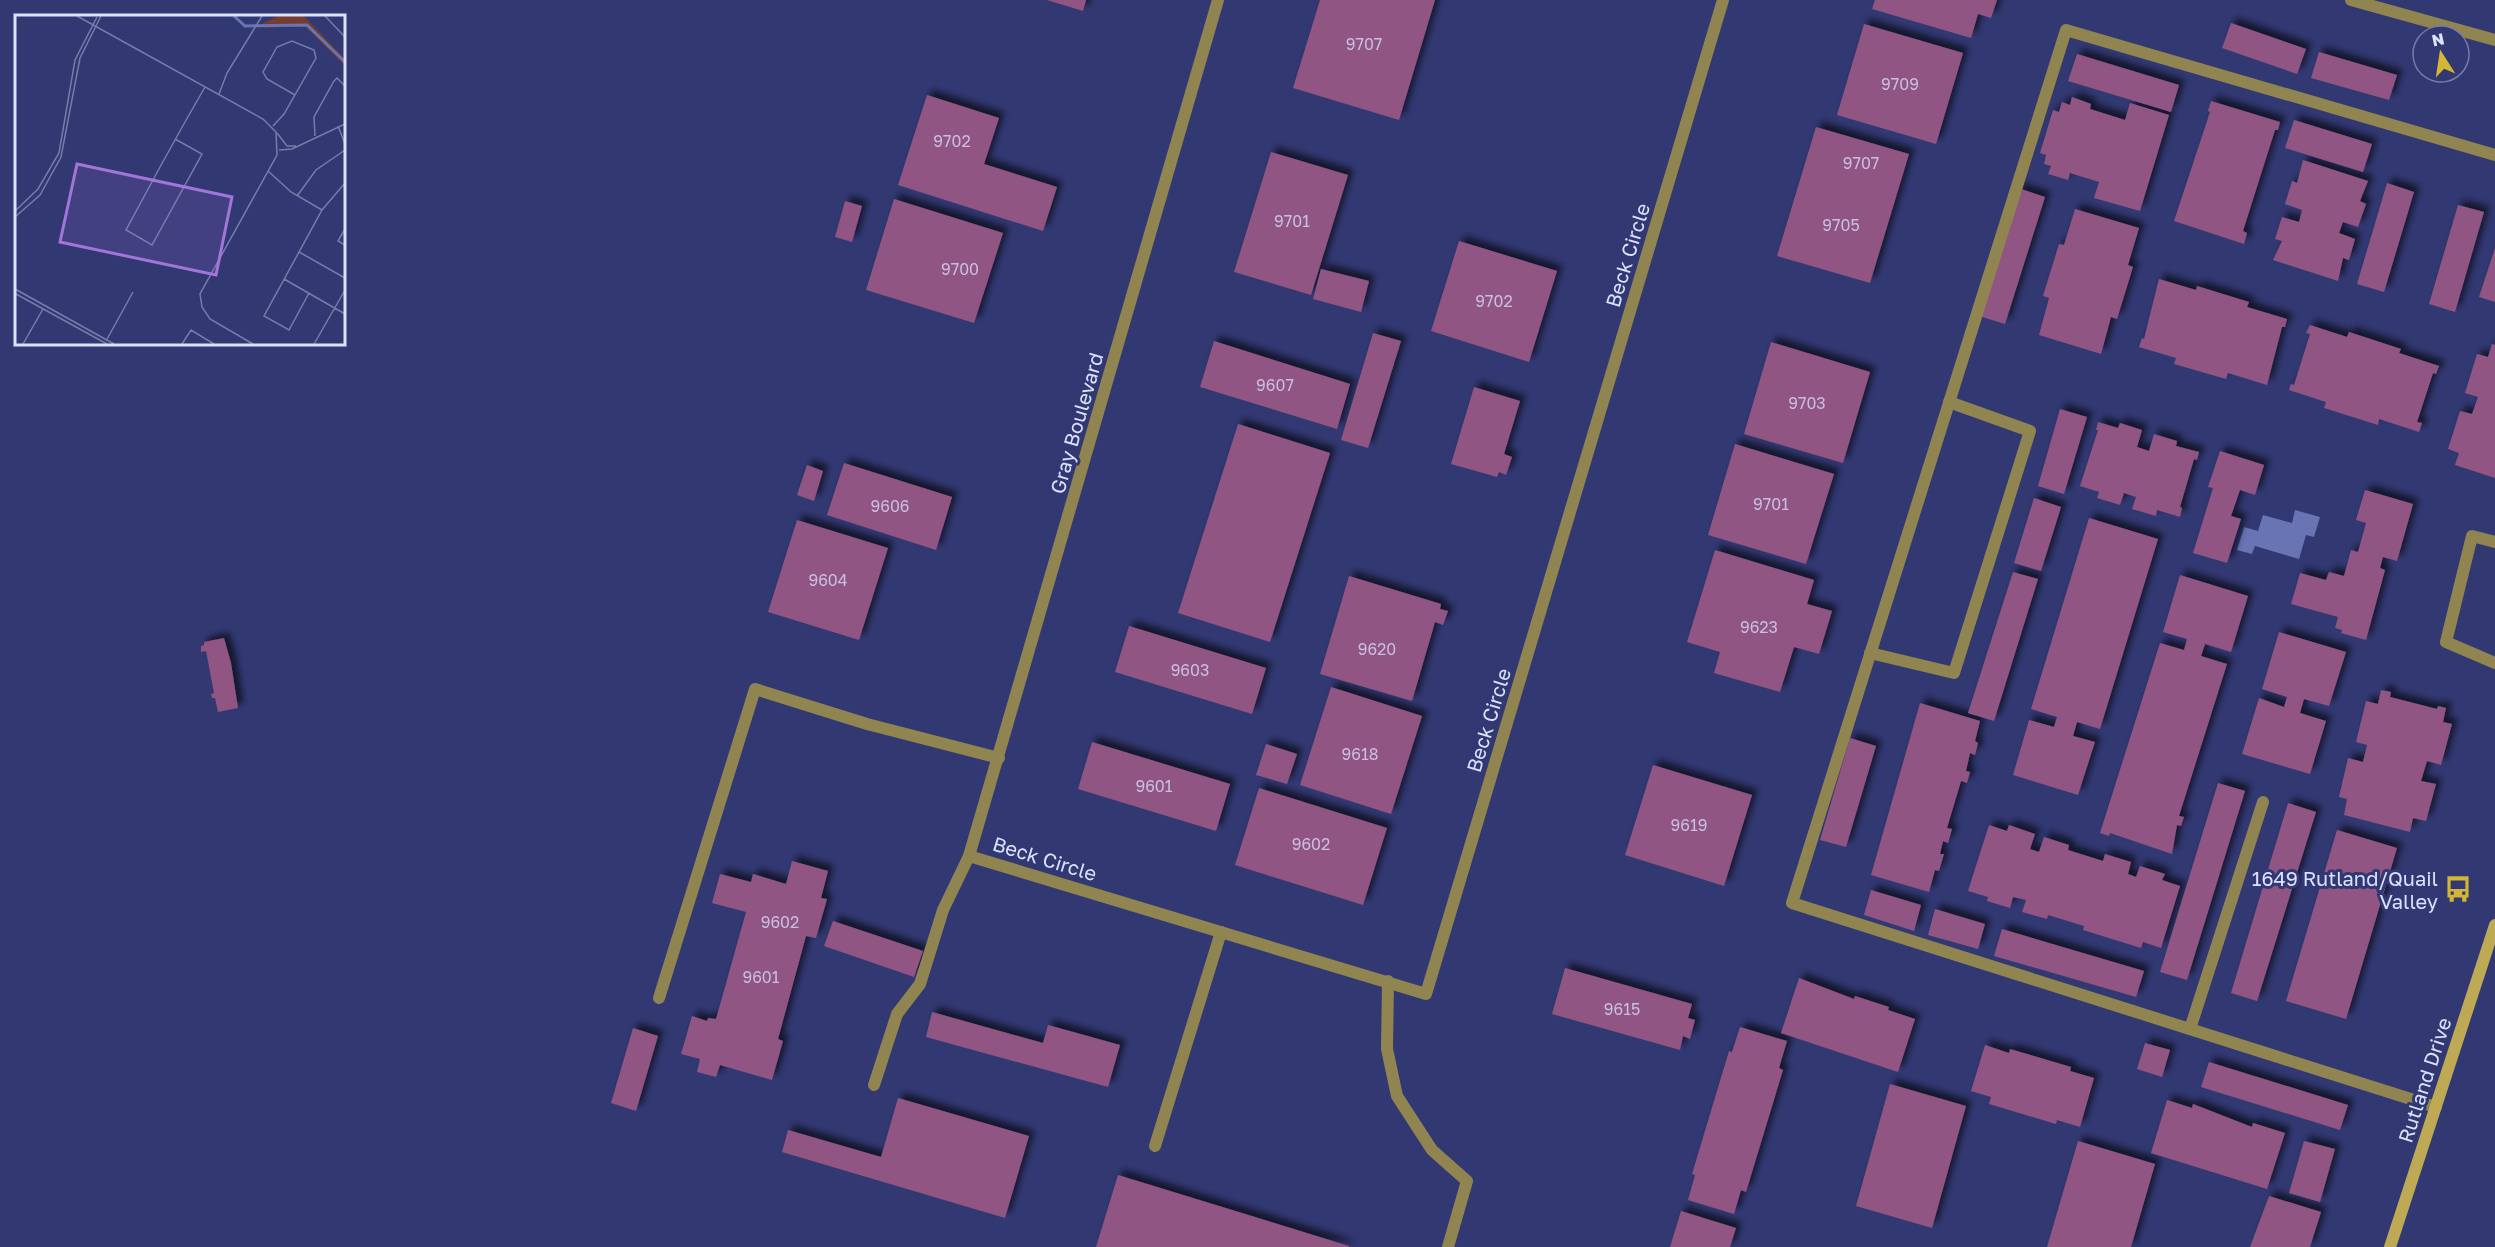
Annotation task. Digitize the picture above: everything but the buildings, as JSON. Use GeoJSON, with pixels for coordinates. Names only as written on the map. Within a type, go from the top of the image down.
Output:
{"type":"FeatureCollection","features":[{"type":"Feature","properties":{"kind":"street","name":"Gray Boulevard"},"geometry":{"type":"LineString","coordinates":[[874,1085],[897,1014],[920,984],[943,910],[969,856],[1218,0]]}},
{"type":"Feature","properties":{"kind":"street","name":"Beck Circle"},"geometry":{"type":"LineString","coordinates":[[969,856],[1426,994],[1723,0]]}},
{"type":"Feature","properties":{"kind":"street"},"geometry":{"type":"LineString","coordinates":[[2351,0],[2495,40]]}},
{"type":"Feature","properties":{"kind":"street"},"geometry":{"type":"LineString","coordinates":[[2436,1107],[1792,903],[2066,30],[2495,155]]}},
{"type":"Feature","properties":{"kind":"street"},"geometry":{"type":"LineString","coordinates":[[1870,653],[1954,673],[2030,431],[1949,402]]}},
{"type":"Feature","properties":{"kind":"street"},"geometry":{"type":"LineString","coordinates":[[2495,542],[2472,536],[2446,642],[2495,663]]}},
{"type":"Feature","properties":{"kind":"street"},"geometry":{"type":"LineString","coordinates":[[659,998],[755,689],[867,724],[999,758]]}},
{"type":"Feature","properties":{"kind":"street"},"geometry":{"type":"LineString","coordinates":[[2190,1029],[2263,802]]}},
{"type":"Feature","properties":{"kind":"street","name":"Rutland Drive"},"geometry":{"type":"LineString","coordinates":[[2390,1247],[2495,925]]}},
{"type":"Feature","properties":{"kind":"street"},"geometry":{"type":"LineString","coordinates":[[1155,1146],[1221,932]]}},
{"type":"Feature","properties":{"kind":"street"},"geometry":{"type":"LineString","coordinates":[[1388,981],[1387,1049],[1397,1096],[1432,1150],[1467,1181],[1448,1247]]}},
{"type":"Feature","properties":{"kind":"water"},"geometry":{"type":"Polygon","coordinates":[[[2295,510],[2320,517],[2314,537],[2306,535],[2299,559],[2255,546],[2252,554],[2237,550],[2244,527],[2258,531],[2263,515],[2292,523],[2295,510]]]}},
{"type":"Feature","properties":{"kind":"place","name":"1649 Rutland/Quail Valley"},"geometry":{"type":"Point","coordinates":[2458,889]}}]}
